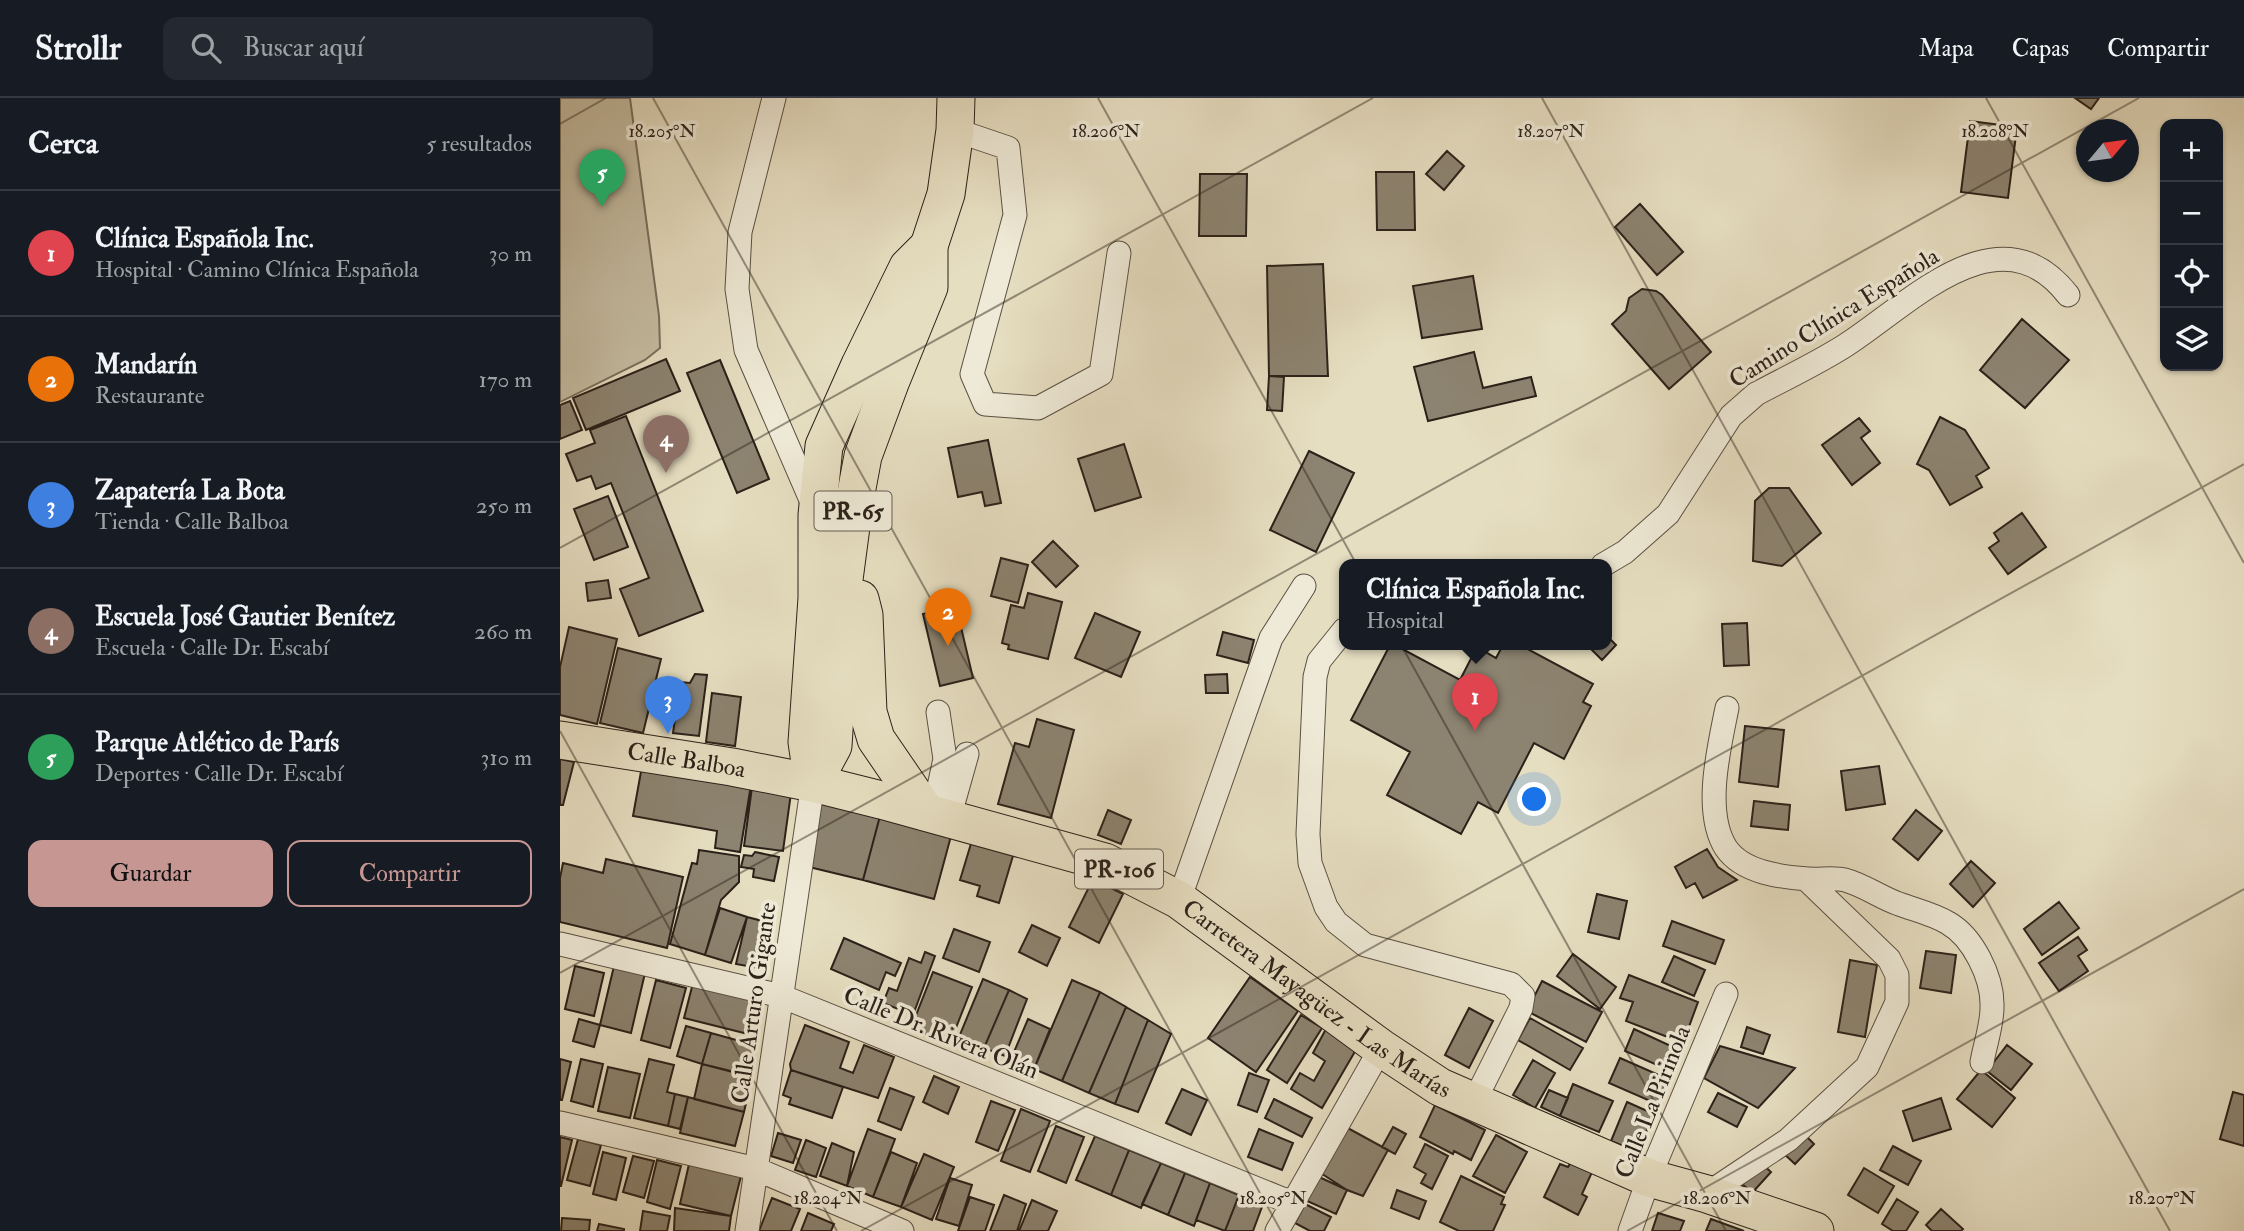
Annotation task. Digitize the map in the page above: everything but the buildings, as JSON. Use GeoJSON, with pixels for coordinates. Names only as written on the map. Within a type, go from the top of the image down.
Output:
{"type":"FeatureCollection","features":[{"type":"Feature","properties":{"kind":"main road","name":"PR-65"},"geometry":{"type":"LineString","coordinates":[[813,783],[833,746],[843,587],[863,456],[929,287],[929,246],[946,194],[955,114]]}},
{"type":"Feature","properties":{"kind":"main road","name":"PR-65"},"geometry":{"type":"LineString","coordinates":[[813,783],[807,742],[817,598],[817,515],[824,446],[908,267],[929,246]]}},
{"type":"Feature","properties":{"kind":"main road"},"geometry":{"type":"LineString","coordinates":[[757,772],[785,739],[789,717],[799,539],[817,515]]}},
{"type":"Feature","properties":{"kind":"main road"},"geometry":{"type":"LineString","coordinates":[[848,553],[864,615],[868,712],[876,739],[936,815]]}},
{"type":"Feature","properties":{"kind":"main road","name":"Calle Balboa"},"geometry":{"type":"LineString","coordinates":[[560,740],[813,783]]}},
{"type":"Feature","properties":{"kind":"main road","name":"Carretera Mayagüez - Las Marías"},"geometry":{"type":"LineString","coordinates":[[813,783],[1105,862],[1179,900],[1381,1048],[1440,1087],[1649,1178],[1707,1194],[1815,1231]]}},
{"type":"Feature","properties":{"kind":"street"},"geometry":{"type":"LineString","coordinates":[[774,98],[740,232],[737,289],[746,350],[817,515]]}},
{"type":"Feature","properties":{"kind":"street"},"geometry":{"type":"LineString","coordinates":[[955,114],[1008,148],[1011,174],[1015,215],[972,374],[985,404],[1038,408],[1101,374],[1119,253]]}},
{"type":"Feature","properties":{"kind":"street","name":"Camino Clínica Española"},"geometry":{"type":"LineString","coordinates":[[1612,560],[1668,514],[1731,416],[1745,402],[1846,345],[1909,298],[1958,269],[1999,259],[2033,265],[2048,273],[2068,295]]}},
{"type":"Feature","properties":{"kind":"street"},"geometry":{"type":"LineString","coordinates":[[1179,900],[1271,638],[1304,586]]}},
{"type":"Feature","properties":{"kind":"street"},"geometry":{"type":"LineString","coordinates":[[1339,636],[1319,661],[1315,677],[1308,834],[1310,863],[1326,907],[1336,922],[1364,945],[1511,984],[1523,996],[1521,1008],[1474,1102]]}},
{"type":"Feature","properties":{"kind":"street"},"geometry":{"type":"LineString","coordinates":[[1727,708],[1715,784],[1716,821],[1720,836],[1732,855],[1756,870],[1806,879],[1845,880],[1896,904],[1943,920],[1965,937],[1980,963],[1992,995],[1993,1006],[1982,1062]]}},
{"type":"Feature","properties":{"kind":"street"},"geometry":{"type":"LineString","coordinates":[[936,815],[945,759],[938,712]]}},
{"type":"Feature","properties":{"kind":"street"},"geometry":{"type":"LineString","coordinates":[[936,815],[967,754]]}},
{"type":"Feature","properties":{"kind":"street","name":"Calle Arturo Gigante"},"geometry":{"type":"LineString","coordinates":[[747,1231],[813,783]]}},
{"type":"Feature","properties":{"kind":"street"},"geometry":{"type":"LineString","coordinates":[[1707,1194],[1788,1140],[1867,1067],[1898,1002],[1897,975],[1889,959],[1806,879]]}},
{"type":"Feature","properties":{"kind":"street","name":"Calle Dr. Rivera Olán"},"geometry":{"type":"LineString","coordinates":[[560,944],[781,996],[1292,1203]]}},
{"type":"Feature","properties":{"kind":"street","name":"Calle La Pirinola"},"geometry":{"type":"LineString","coordinates":[[1630,1231],[1649,1178],[1726,993]]}},
{"type":"Feature","properties":{"kind":"street"},"geometry":{"type":"LineString","coordinates":[[1277,1231],[1381,1048]]}},
{"type":"Feature","properties":{"kind":"street"},"geometry":{"type":"LineString","coordinates":[[560,1124],[757,1169],[902,1231]]}},
{"type":"Feature","properties":{"kind":"shaded area"},"geometry":{"type":"Polygon","coordinates":[[[560,98],[630,98],[659,316],[660,348],[645,360],[560,402],[560,98]]]}},
{"type":"Feature","properties":{"kind":"place","name":"Parque Atlético de París"},"geometry":{"type":"Point","coordinates":[602,207]}},
{"type":"Feature","properties":{"kind":"place","name":"Escuela José Gautier Benítez"},"geometry":{"type":"Point","coordinates":[666,473]}},
{"type":"Feature","properties":{"kind":"place","name":"Mandarín"},"geometry":{"type":"Point","coordinates":[948,646]}},
{"type":"Feature","properties":{"kind":"place","name":"Clínica Española Inc."},"geometry":{"type":"Point","coordinates":[1475,731]}},
{"type":"Feature","properties":{"kind":"place","name":"Zapatería La Bota"},"geometry":{"type":"Point","coordinates":[668,734]}}]}
